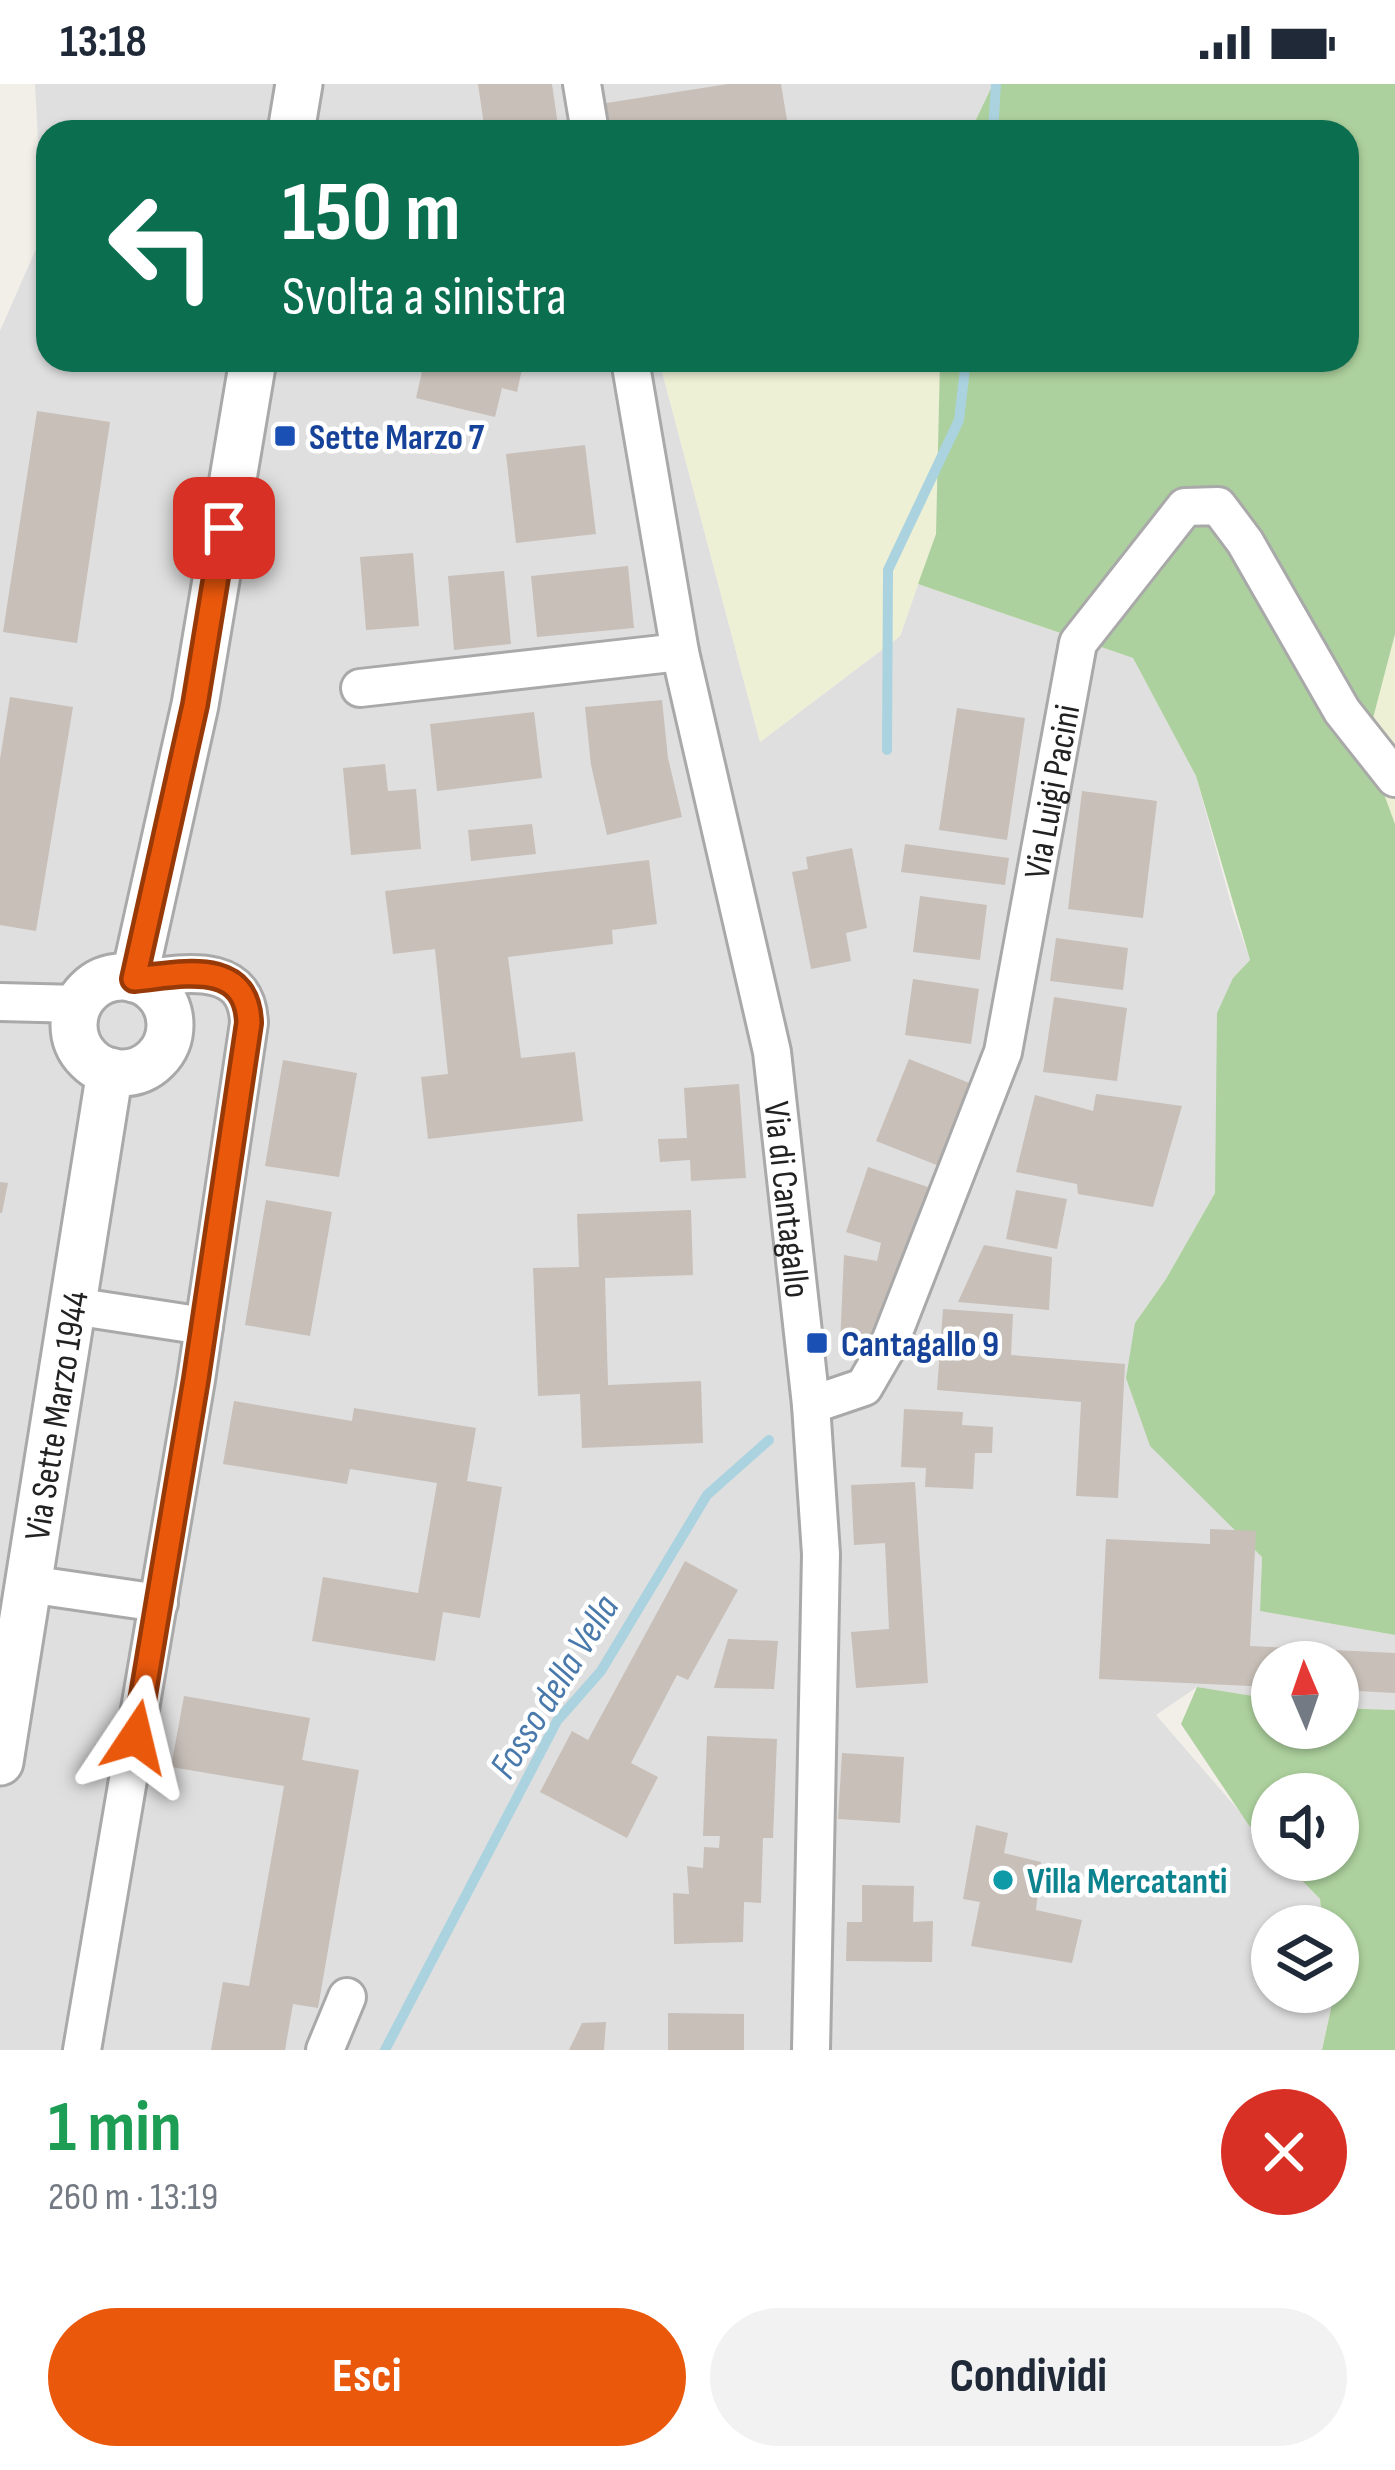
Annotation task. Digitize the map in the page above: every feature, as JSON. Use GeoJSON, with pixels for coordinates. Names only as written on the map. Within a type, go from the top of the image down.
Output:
{"type":"FeatureCollection","features":[{"type":"Feature","properties":{"kind":"street"},"geometry":{"type":"LineString","coordinates":[[293,120],[299,84]]}},
{"type":"Feature","properties":{"kind":"street"},"geometry":{"type":"LineString","coordinates":[[582,84],[588,120]]}},
{"type":"Feature","properties":{"kind":"street"},"geometry":{"type":"LineString","coordinates":[[134,979],[195,705],[251,372]]}},
{"type":"Feature","properties":{"kind":"street","name":"Via di Cantagallo"},"geometry":{"type":"LineString","coordinates":[[631,372],[680,652],[772,1052],[811,1405],[820,1554],[811,2050]]}},
{"type":"Feature","properties":{"kind":"street","name":"Via Luigi Pacini"},"geometry":{"type":"LineString","coordinates":[[811,1405],[864,1387],[890,1342],[1003,1052],[1078,643],[1186,507],[1218,506],[1245,542],[1342,711],[1395,778]]}},
{"type":"Feature","properties":{"kind":"street"},"geometry":{"type":"LineString","coordinates":[[360,688],[680,652]]}},
{"type":"Feature","properties":{"kind":"street"},"geometry":{"type":"LineString","coordinates":[[82,2050],[159,1603],[249,1023],[249,1006],[242,993],[230,982],[205,973],[106,980],[91,988],[79,1004],[74,1028],[82,1052],[93,1064],[110,1071],[126,1073],[152,1063],[170,1033],[170,1016],[161,997],[134,979]]}},
{"type":"Feature","properties":{"kind":"street"},"geometry":{"type":"LineString","coordinates":[[0,1002],[79,1004]]}},
{"type":"Feature","properties":{"kind":"street","name":"Via Sette Marzo 1944"},"geometry":{"type":"LineString","coordinates":[[0,1762],[110,1071]]}},
{"type":"Feature","properties":{"kind":"street"},"geometry":{"type":"LineString","coordinates":[[73,1306],[204,1326]]}},
{"type":"Feature","properties":{"kind":"street"},"geometry":{"type":"LineString","coordinates":[[28,1584],[159,1603]]}},
{"type":"Feature","properties":{"kind":"street"},"geometry":{"type":"LineString","coordinates":[[325,2050],[347,1997]]}},
{"type":"Feature","properties":{"kind":"shaded area"},"geometry":{"type":"Polygon","coordinates":[[[35,84],[993,84],[976,120],[37,120],[35,84]]]}},
{"type":"Feature","properties":{"kind":"shaded area"},"geometry":{"type":"Polygon","coordinates":[[[36,249],[36,372],[662,372],[760,742],[900,636],[918,584],[1133,658],[1196,776],[1250,960],[1233,978],[1215,1193],[1135,1323],[1219,1513],[1262,1557],[1260,1611],[1395,1635],[1395,1710],[1359,1709],[1359,1641],[1251,1641],[1251,1696],[1197,1687],[1156,1715],[1251,1825],[1251,1881],[1302,1881],[1320,1899],[1321,1905],[1251,1905],[1251,2013],[1330,2013],[1322,2050],[0,2050],[0,331],[36,249]]]}},
{"type":"Feature","properties":{"kind":"green space"},"geometry":{"type":"Polygon","coordinates":[[[993,84],[1395,84],[1395,634],[1366,745],[1395,824],[1395,1635],[1260,1611],[1262,1557],[1150,1446],[1126,1378],[1135,1323],[1215,1193],[1217,1013],[1233,978],[1250,960],[1196,776],[1133,658],[918,584],[936,534],[940,372],[1359,372],[1359,120],[976,120],[993,84]]]}},
{"type":"Feature","properties":{"kind":"green space"},"geometry":{"type":"Polygon","coordinates":[[[662,372],[940,372],[936,534],[900,636],[760,742],[662,372]]]}},
{"type":"Feature","properties":{"kind":"green space"},"geometry":{"type":"Polygon","coordinates":[[[1395,634],[1395,824],[1366,745],[1395,634]]]}},
{"type":"Feature","properties":{"kind":"green space"},"geometry":{"type":"Polygon","coordinates":[[[1197,1687],[1251,1696],[1251,1749],[1359,1749],[1359,1709],[1395,1710],[1395,2050],[1322,2050],[1330,2013],[1359,2013],[1359,1905],[1321,1905],[1302,1881],[1359,1881],[1359,1773],[1251,1773],[1251,1827],[1181,1724],[1197,1687]]]}},
{"type":"Feature","properties":{"kind":"building"},"geometry":{"type":"Polygon","coordinates":[[[478,84],[552,84],[557,120],[483,120],[478,84]]]}},
{"type":"Feature","properties":{"kind":"building"},"geometry":{"type":"Polygon","coordinates":[[[728,84],[781,84],[787,120],[602,120],[600,104],[728,84]]]}},
{"type":"Feature","properties":{"kind":"building"},"geometry":{"type":"Polygon","coordinates":[[[422,372],[521,372],[517,392],[502,388],[495,417],[416,398],[422,372]]]}},
{"type":"Feature","properties":{"kind":"building"},"geometry":{"type":"Polygon","coordinates":[[[37,411],[110,422],[77,643],[3,632],[37,411]]]}},
{"type":"Feature","properties":{"kind":"building"},"geometry":{"type":"Polygon","coordinates":[[[585,445],[596,534],[516,543],[506,454],[585,445]]]}},
{"type":"Feature","properties":{"kind":"building"},"geometry":{"type":"Polygon","coordinates":[[[413,553],[419,626],[366,630],[360,557],[413,553]]]}},
{"type":"Feature","properties":{"kind":"building"},"geometry":{"type":"Polygon","coordinates":[[[628,566],[634,628],[537,637],[531,576],[628,566]]]}},
{"type":"Feature","properties":{"kind":"building"},"geometry":{"type":"Polygon","coordinates":[[[504,571],[511,644],[454,650],[448,576],[504,571]]]}},
{"type":"Feature","properties":{"kind":"building"},"geometry":{"type":"Polygon","coordinates":[[[10,697],[73,707],[36,931],[0,925],[0,759],[10,697]]]}},
{"type":"Feature","properties":{"kind":"building"},"geometry":{"type":"Polygon","coordinates":[[[662,700],[668,758],[682,817],[607,835],[591,765],[585,707],[662,700]]]}},
{"type":"Feature","properties":{"kind":"building"},"geometry":{"type":"Polygon","coordinates":[[[957,708],[1025,718],[1007,840],[939,830],[957,708]]]}},
{"type":"Feature","properties":{"kind":"building"},"geometry":{"type":"Polygon","coordinates":[[[534,712],[542,778],[437,791],[430,724],[534,712]]]}},
{"type":"Feature","properties":{"kind":"building"},"geometry":{"type":"Polygon","coordinates":[[[385,764],[388,791],[416,789],[421,849],[351,855],[343,768],[385,764]]]}},
{"type":"Feature","properties":{"kind":"building"},"geometry":{"type":"Polygon","coordinates":[[[1082,791],[1157,801],[1143,918],[1068,909],[1082,791]]]}},
{"type":"Feature","properties":{"kind":"building"},"geometry":{"type":"Polygon","coordinates":[[[532,824],[536,854],[471,861],[468,830],[532,824]]]}},
{"type":"Feature","properties":{"kind":"building"},"geometry":{"type":"Polygon","coordinates":[[[905,844],[1009,858],[1005,885],[901,872],[905,844]]]}},
{"type":"Feature","properties":{"kind":"building"},"geometry":{"type":"Polygon","coordinates":[[[852,848],[867,928],[846,933],[851,961],[811,969],[792,872],[808,869],[806,857],[852,848]]]}},
{"type":"Feature","properties":{"kind":"building"},"geometry":{"type":"Polygon","coordinates":[[[649,860],[657,924],[612,930],[613,944],[508,957],[521,1058],[575,1052],[583,1121],[428,1139],[421,1077],[448,1074],[435,949],[393,954],[385,891],[649,860]]]}},
{"type":"Feature","properties":{"kind":"building"},"geometry":{"type":"Polygon","coordinates":[[[920,896],[987,905],[980,960],[913,952],[920,896]]]}},
{"type":"Feature","properties":{"kind":"building"},"geometry":{"type":"Polygon","coordinates":[[[1056,938],[1128,948],[1123,990],[1050,981],[1056,938]]]}},
{"type":"Feature","properties":{"kind":"building"},"geometry":{"type":"Polygon","coordinates":[[[913,979],[979,989],[971,1044],[905,1035],[913,979]]]}},
{"type":"Feature","properties":{"kind":"building"},"geometry":{"type":"Polygon","coordinates":[[[1054,997],[1127,1008],[1117,1081],[1043,1072],[1054,997]]]}},
{"type":"Feature","properties":{"kind":"building"},"geometry":{"type":"Polygon","coordinates":[[[909,1059],[972,1084],[939,1166],[876,1141],[909,1059]]]}},
{"type":"Feature","properties":{"kind":"building"},"geometry":{"type":"Polygon","coordinates":[[[283,1060],[357,1073],[339,1177],[265,1166],[283,1060]]]}},
{"type":"Feature","properties":{"kind":"building"},"geometry":{"type":"Polygon","coordinates":[[[739,1084],[746,1178],[691,1181],[690,1160],[660,1162],[658,1139],[687,1138],[684,1088],[739,1084]]]}},
{"type":"Feature","properties":{"kind":"building"},"geometry":{"type":"Polygon","coordinates":[[[1096,1094],[1182,1106],[1153,1207],[1078,1194],[1077,1184],[1016,1172],[1035,1095],[1093,1111],[1096,1094]]]}},
{"type":"Feature","properties":{"kind":"building"},"geometry":{"type":"Polygon","coordinates":[[[868,1167],[928,1187],[868,1352],[840,1345],[844,1255],[877,1261],[881,1243],[846,1232],[868,1167]]]}},
{"type":"Feature","properties":{"kind":"building"},"geometry":{"type":"Polygon","coordinates":[[[0,1182],[8,1183],[2,1213],[0,1213],[0,1182]]]}},
{"type":"Feature","properties":{"kind":"building"},"geometry":{"type":"Polygon","coordinates":[[[1016,1190],[1067,1199],[1057,1249],[1006,1239],[1016,1190]]]}},
{"type":"Feature","properties":{"kind":"building"},"geometry":{"type":"Polygon","coordinates":[[[266,1200],[332,1212],[310,1336],[245,1325],[266,1200]]]}},
{"type":"Feature","properties":{"kind":"building"},"geometry":{"type":"Polygon","coordinates":[[[691,1210],[693,1275],[605,1278],[608,1385],[701,1381],[703,1443],[582,1448],[580,1394],[538,1396],[533,1268],[579,1267],[577,1214],[691,1210]]]}},
{"type":"Feature","properties":{"kind":"building"},"geometry":{"type":"Polygon","coordinates":[[[984,1245],[1052,1257],[1049,1310],[958,1302],[984,1245]]]}},
{"type":"Feature","properties":{"kind":"building"},"geometry":{"type":"Polygon","coordinates":[[[943,1309],[1013,1314],[1011,1355],[1125,1364],[1118,1498],[1076,1496],[1081,1402],[937,1390],[943,1309]]]}},
{"type":"Feature","properties":{"kind":"building"},"geometry":{"type":"Polygon","coordinates":[[[234,1401],[352,1421],[354,1408],[476,1428],[467,1481],[502,1487],[480,1618],[443,1612],[435,1661],[312,1641],[323,1577],[418,1593],[437,1483],[350,1469],[347,1484],[223,1464],[234,1401]]]}},
{"type":"Feature","properties":{"kind":"building"},"geometry":{"type":"Polygon","coordinates":[[[904,1409],[963,1412],[962,1425],[993,1427],[992,1453],[975,1453],[973,1489],[925,1487],[926,1468],[901,1467],[904,1409]]]}},
{"type":"Feature","properties":{"kind":"building"},"geometry":{"type":"Polygon","coordinates":[[[915,1482],[928,1683],[856,1688],[851,1632],[889,1629],[885,1543],[854,1545],[851,1485],[915,1482]]]}},
{"type":"Feature","properties":{"kind":"building"},"geometry":{"type":"Polygon","coordinates":[[[1210,1529],[1256,1531],[1251,1686],[1099,1679],[1106,1539],[1210,1544],[1210,1529]]]}},
{"type":"Feature","properties":{"kind":"building"},"geometry":{"type":"Polygon","coordinates":[[[685,1561],[738,1590],[688,1680],[677,1675],[631,1763],[658,1777],[627,1838],[540,1792],[572,1731],[588,1740],[685,1561]]]}},
{"type":"Feature","properties":{"kind":"building"},"geometry":{"type":"Polygon","coordinates":[[[728,1639],[778,1641],[774,1689],[714,1688],[728,1639]]]}},
{"type":"Feature","properties":{"kind":"building"},"geometry":{"type":"Polygon","coordinates":[[[1359,1651],[1395,1653],[1395,1693],[1359,1691],[1359,1651]]]}},
{"type":"Feature","properties":{"kind":"building"},"geometry":{"type":"Polygon","coordinates":[[[184,1696],[310,1718],[302,1760],[359,1770],[318,2008],[293,2004],[285,2050],[211,2050],[223,1982],[249,1986],[284,1786],[171,1767],[184,1696]]]}},
{"type":"Feature","properties":{"kind":"building"},"geometry":{"type":"Polygon","coordinates":[[[707,1736],[777,1739],[773,1838],[763,1838],[761,1903],[744,1902],[743,1942],[674,1944],[673,1893],[689,1894],[687,1866],[703,1868],[704,1847],[719,1848],[720,1836],[703,1836],[707,1736]]]}},
{"type":"Feature","properties":{"kind":"building"},"geometry":{"type":"Polygon","coordinates":[[[842,1753],[904,1757],[900,1823],[838,1819],[842,1753]]]}},
{"type":"Feature","properties":{"kind":"building","name":"Villa Mercatanti"},"geometry":{"type":"Polygon","coordinates":[[[976,1825],[1008,1833],[1004,1853],[1041,1862],[1036,1910],[1082,1920],[1072,1963],[971,1946],[980,1902],[963,1899],[976,1825]]]}},
{"type":"Feature","properties":{"kind":"building"},"geometry":{"type":"Polygon","coordinates":[[[862,1885],[914,1886],[913,1922],[933,1921],[932,1962],[846,1961],[847,1922],[862,1922],[862,1885]]]}},
{"type":"Feature","properties":{"kind":"building"},"geometry":{"type":"Polygon","coordinates":[[[668,2013],[744,2014],[744,2050],[668,2050],[668,2013]]]}},
{"type":"Feature","properties":{"kind":"building"},"geometry":{"type":"Polygon","coordinates":[[[606,2022],[604,2050],[569,2050],[582,2023],[606,2022]]]}},
{"type":"Feature","properties":{"kind":"waterway","name":"Fosso della Vella"},"geometry":{"type":"LineString","coordinates":[[994,120],[996,84]]}},
{"type":"Feature","properties":{"kind":"waterway","name":"Fosso della Vella"},"geometry":{"type":"LineString","coordinates":[[887,750],[888,570],[959,420],[965,372]]}},
{"type":"Feature","properties":{"kind":"waterway","name":"Fosso della Vella"},"geometry":{"type":"LineString","coordinates":[[385,2050],[557,1721],[601,1671],[707,1495],[769,1440]]}},
{"type":"Feature","properties":{"kind":"place","name":"Sette Marzo 7"},"geometry":{"type":"Point","coordinates":[285,436]}},
{"type":"Feature","properties":{"kind":"place","name":"Cantagallo 9"},"geometry":{"type":"Point","coordinates":[817,1343]}},
{"type":"Feature","properties":{"kind":"place","name":"Villa Mercatanti"},"geometry":{"type":"Point","coordinates":[1003,1880]}},
{"type":"Feature","properties":{"kind":"route"},"geometry":{"type":"LineString","coordinates":[[136,1737],[249,1023],[249,1006],[230,982],[205,973],[134,979],[195,705],[224,528]]}}]}
